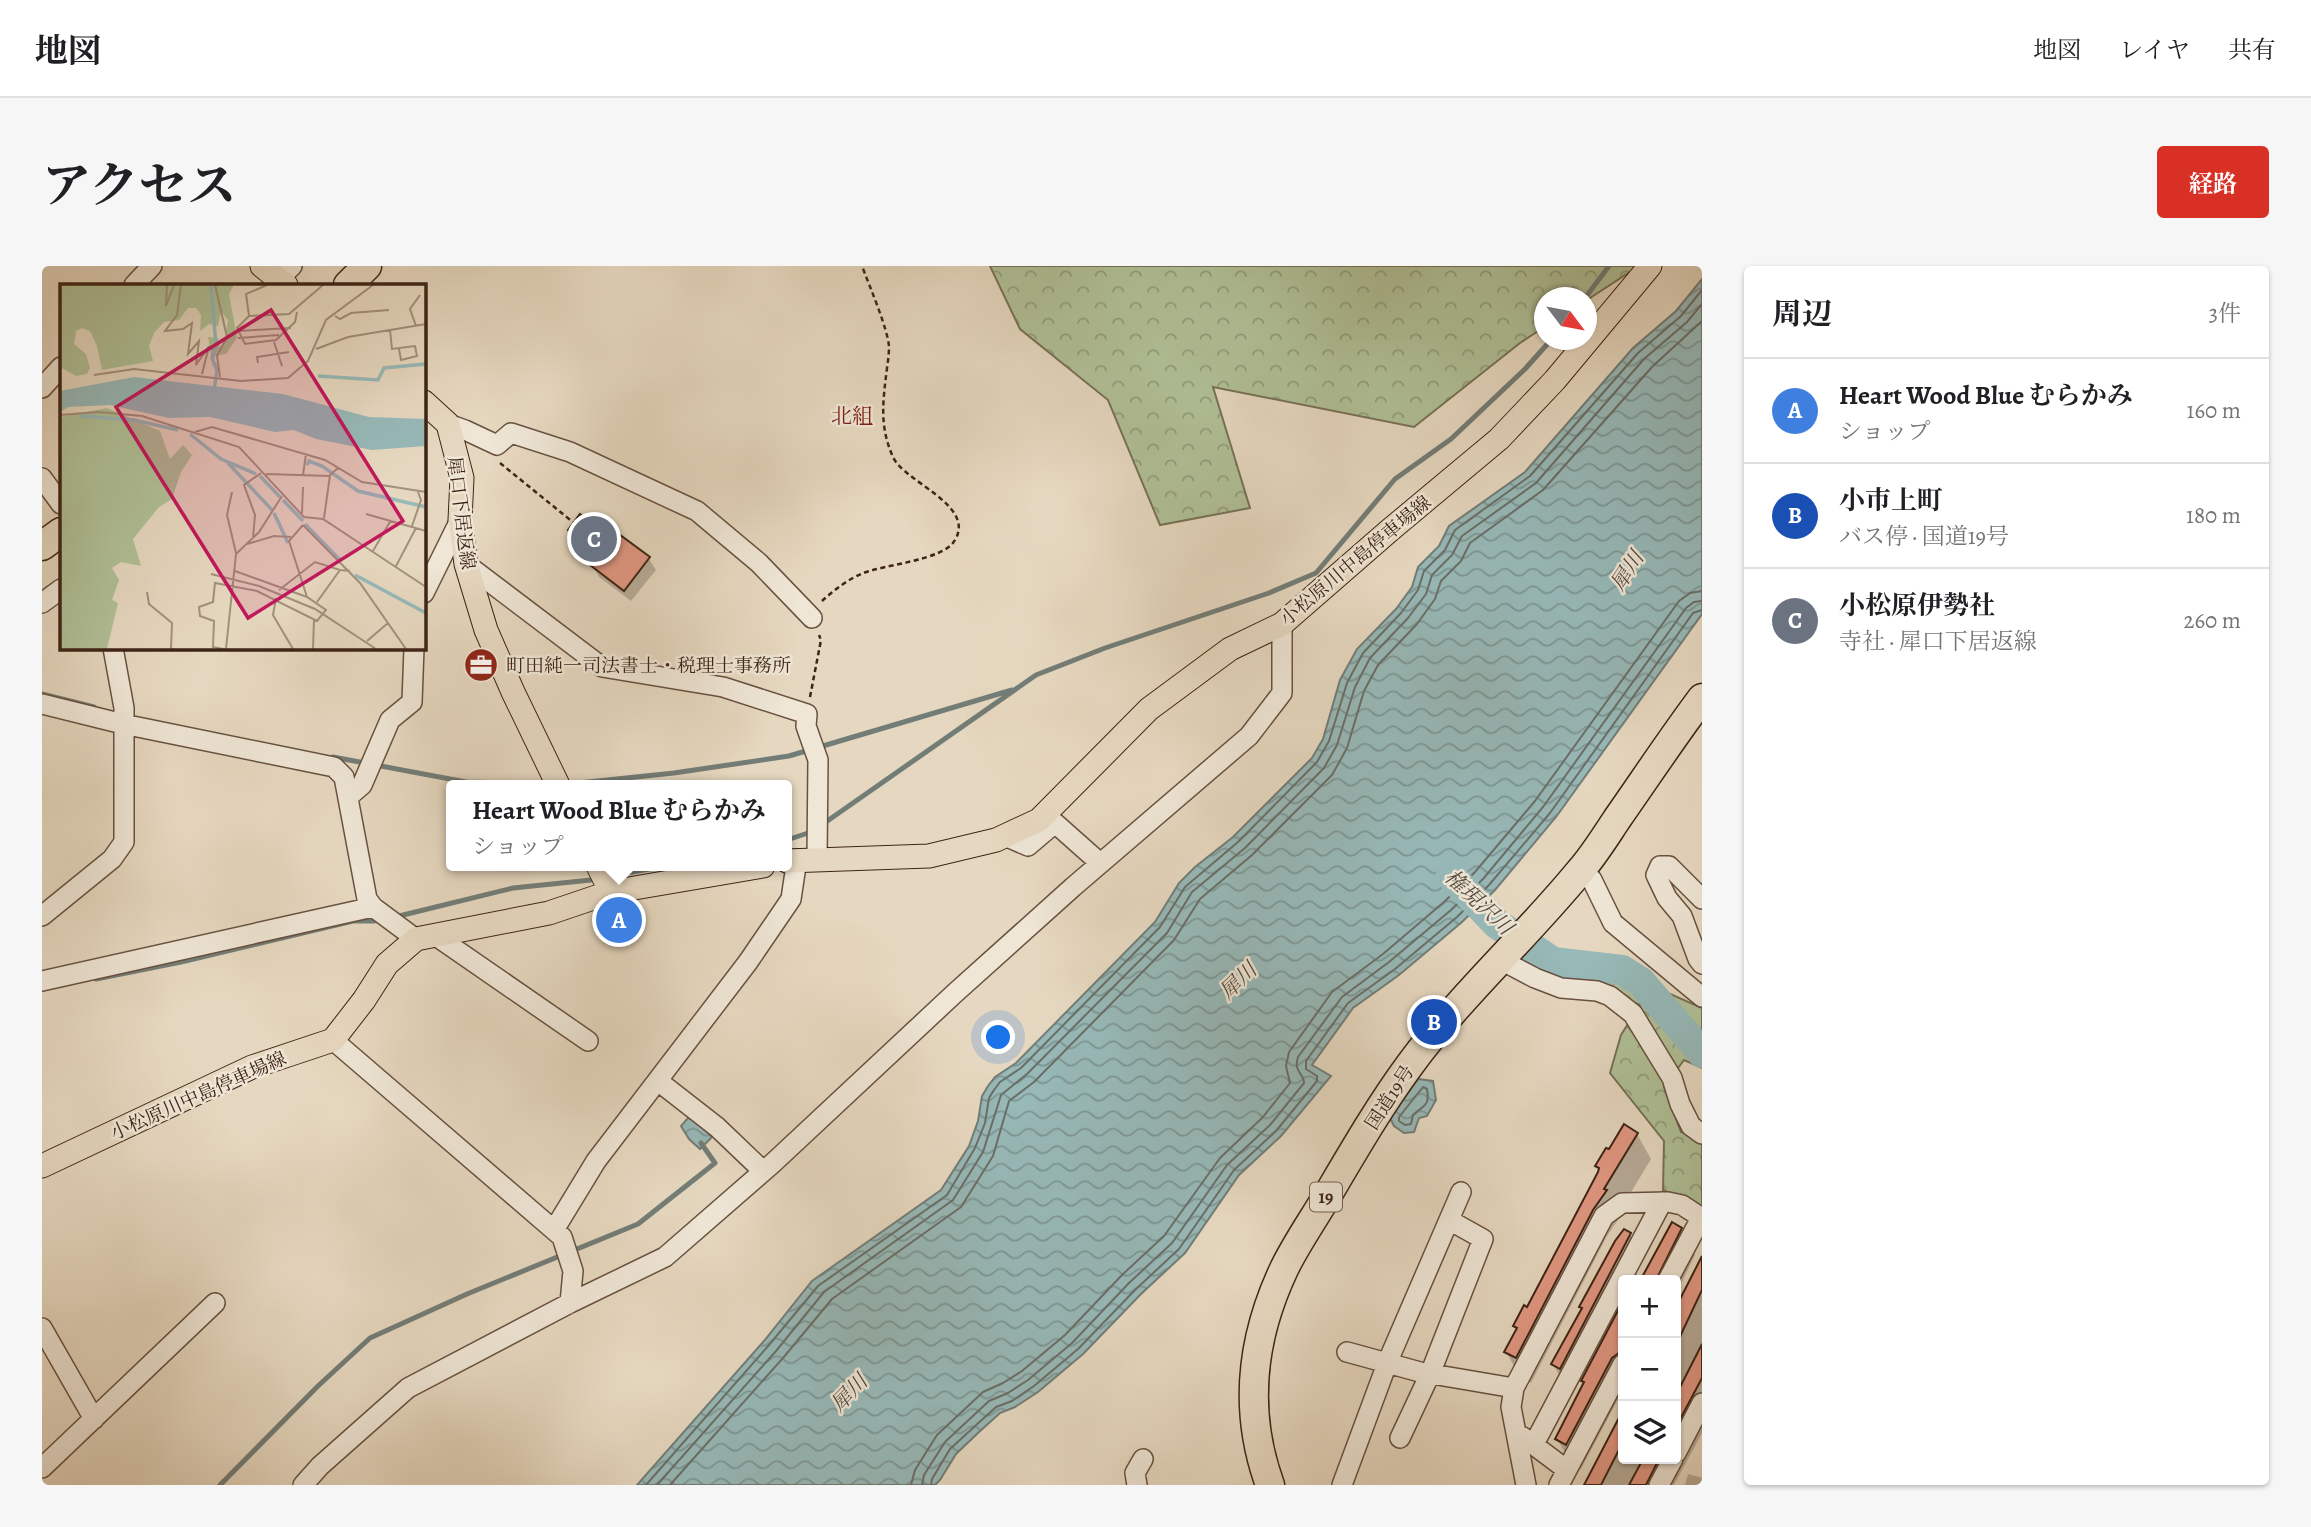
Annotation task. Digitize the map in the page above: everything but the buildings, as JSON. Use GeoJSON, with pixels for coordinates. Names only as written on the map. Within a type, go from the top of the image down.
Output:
{"type":"FeatureCollection","features":[{"type":"Feature","properties":{"kind":"highway"},"geometry":{"type":"LineString","coordinates":[[349,284],[367,266]]}},
{"type":"Feature","properties":{"kind":"highway"},"geometry":{"type":"LineString","coordinates":[[42,546],[60,533]]}},
{"type":"Feature","properties":{"kind":"highway","name":"国道19号"},"geometry":{"type":"LineString","coordinates":[[1270,1485],[1255,1421],[1254,1369],[1258,1339],[1285,1267],[1340,1173],[1409,1066],[1473,988],[1582,869],[1702,698]]}},
{"type":"Feature","properties":{"kind":"main road","name":"小松原川中島停車場線"},"geometry":{"type":"LineString","coordinates":[[800,860],[929,856],[1005,836],[1039,820],[1149,709],[1230,649],[1282,624],[1499,439],[1555,380],[1650,266]]}},
{"type":"Feature","properties":{"kind":"main road"},"geometry":{"type":"LineString","coordinates":[[425,403],[448,424]]}},
{"type":"Feature","properties":{"kind":"main road","name":"犀口下居返線"},"geometry":{"type":"LineString","coordinates":[[448,424],[462,478],[460,520],[466,565],[492,642],[556,780]]}},
{"type":"Feature","properties":{"kind":"main road"},"geometry":{"type":"LineString","coordinates":[[600,871],[611,892]]}},
{"type":"Feature","properties":{"kind":"main road"},"geometry":{"type":"LineString","coordinates":[[333,1040],[364,1000],[387,964],[426,937],[549,913],[611,892],[734,871]]}},
{"type":"Feature","properties":{"kind":"main road","name":"小松原川中島停車場線"},"geometry":{"type":"LineString","coordinates":[[42,1166],[252,1067],[333,1040]]}},
{"type":"Feature","properties":{"kind":"street"},"geometry":{"type":"LineString","coordinates":[[135,284],[152,266]]}},
{"type":"Feature","properties":{"kind":"street"},"geometry":{"type":"LineString","coordinates":[[42,388],[60,368]]}},
{"type":"Feature","properties":{"kind":"street"},"geometry":{"type":"LineString","coordinates":[[448,424],[465,429],[497,445],[511,433],[570,452],[697,511],[759,563],[812,618]]}},
{"type":"Feature","properties":{"kind":"street"},"geometry":{"type":"LineString","coordinates":[[425,591],[460,520]]}},
{"type":"Feature","properties":{"kind":"street"},"geometry":{"type":"LineString","coordinates":[[466,565],[602,667],[723,688],[807,714],[806,726],[818,760],[791,900],[596,1161],[558,1233]]}},
{"type":"Feature","properties":{"kind":"street"},"geometry":{"type":"LineString","coordinates":[[42,603],[60,590]]}},
{"type":"Feature","properties":{"kind":"street"},"geometry":{"type":"LineString","coordinates":[[303,1485],[320,1466],[408,1388],[570,1303],[666,1257],[764,1171],[955,993],[1100,863],[1249,736],[1282,692],[1282,624]]}},
{"type":"Feature","properties":{"kind":"street"},"geometry":{"type":"LineString","coordinates":[[42,916],[112,859],[124,842],[123,716],[113,649]]}},
{"type":"Feature","properties":{"kind":"street"},"geometry":{"type":"LineString","coordinates":[[348,797],[362,785],[390,720],[412,702],[414,649]]}},
{"type":"Feature","properties":{"kind":"street"},"geometry":{"type":"LineString","coordinates":[[42,704],[123,716],[334,767],[344,777],[367,898],[373,907],[426,937],[588,1041]]}},
{"type":"Feature","properties":{"kind":"street"},"geometry":{"type":"LineString","coordinates":[[1005,836],[1028,846],[1055,823],[1100,863]]}},
{"type":"Feature","properties":{"kind":"street"},"geometry":{"type":"LineString","coordinates":[[1702,899],[1669,866],[1660,866],[1656,875],[1667,898],[1682,916],[1702,964]]}},
{"type":"Feature","properties":{"kind":"street"},"geometry":{"type":"LineString","coordinates":[[1582,869],[1592,880],[1613,923],[1702,997]]}},
{"type":"Feature","properties":{"kind":"street"},"geometry":{"type":"LineString","coordinates":[[42,981],[373,907]]}},
{"type":"Feature","properties":{"kind":"street"},"geometry":{"type":"LineString","coordinates":[[1512,948],[1535,978],[1561,988],[1597,991],[1609,996],[1633,1014],[1672,1078],[1680,1104],[1691,1126],[1702,1134]]}},
{"type":"Feature","properties":{"kind":"street"},"geometry":{"type":"LineString","coordinates":[[333,1040],[558,1233],[573,1271],[570,1303]]}},
{"type":"Feature","properties":{"kind":"street"},"geometry":{"type":"LineString","coordinates":[[658,1081],[717,1128],[764,1171]]}},
{"type":"Feature","properties":{"kind":"street"},"geometry":{"type":"LineString","coordinates":[[1342,1485],[1387,1365],[1461,1192]]}},
{"type":"Feature","properties":{"kind":"street"},"geometry":{"type":"LineString","coordinates":[[1534,1444],[1662,1202]]}},
{"type":"Feature","properties":{"kind":"street"},"geometry":{"type":"LineString","coordinates":[[1525,1485],[1511,1407],[1514,1388],[1604,1216],[1622,1203],[1662,1202],[1682,1205],[1702,1218],[1671,1275]]}},
{"type":"Feature","properties":{"kind":"street"},"geometry":{"type":"LineString","coordinates":[[1400,1438],[1430,1374],[1483,1239],[1449,1220]]}},
{"type":"Feature","properties":{"kind":"street"},"geometry":{"type":"LineString","coordinates":[[42,1468],[215,1303]]}},
{"type":"Feature","properties":{"kind":"street"},"geometry":{"type":"LineString","coordinates":[[42,1328],[94,1419]]}},
{"type":"Feature","properties":{"kind":"street"},"geometry":{"type":"LineString","coordinates":[[1347,1352],[1387,1365],[1514,1388]]}},
{"type":"Feature","properties":{"kind":"street"},"geometry":{"type":"LineString","coordinates":[[1516,1433],[1534,1444],[1563,1477],[1618,1373]]}},
{"type":"Feature","properties":{"kind":"street"},"geometry":{"type":"LineString","coordinates":[[1681,1443],[1702,1403]]}},
{"type":"Feature","properties":{"kind":"street"},"geometry":{"type":"LineString","coordinates":[[1137,1485],[1135,1473],[1143,1459]]}},
{"type":"Feature","properties":{"kind":"street"},"geometry":{"type":"LineString","coordinates":[[1659,1485],[1670,1464]]}},
{"type":"Feature","properties":{"kind":"path"},"geometry":{"type":"LineString","coordinates":[[807,714],[821,640],[812,618],[817,606],[857,575],[946,550],[955,541],[958,530],[956,519],[945,501],[902,470],[890,452],[882,417],[889,346],[862,266]]}},
{"type":"Feature","properties":{"kind":"path"},"geometry":{"type":"LineString","coordinates":[[497,461],[574,523]]}},
{"type":"Feature","properties":{"kind":"green space"},"geometry":{"type":"Polygon","coordinates":[[[990,266],[1639,266],[1597,293],[1597,287],[1534,287],[1534,334],[1414,427],[1213,387],[1250,508],[1160,525],[1108,400],[1020,329],[990,266]]]}},
{"type":"Feature","properties":{"kind":"green space"},"geometry":{"type":"Polygon","coordinates":[[[1576,952],[1702,1008],[1702,1068],[1684,1060],[1664,1087],[1681,1132],[1702,1140],[1702,1208],[1663,1190],[1664,1141],[1610,1073],[1621,1035],[1640,1005],[1567,974],[1576,952]]]}},
{"type":"Feature","properties":{"kind":"water","name":"犀川"},"geometry":{"type":"Polygon","coordinates":[[[1702,279],[1702,614],[1556,817],[1495,890],[1399,975],[1353,1008],[1312,1065],[1331,1076],[1281,1136],[1239,1175],[1185,1253],[1083,1354],[1038,1392],[1000,1413],[979,1432],[956,1454],[935,1485],[637,1485],[764,1341],[812,1281],[941,1190],[969,1146],[978,1121],[982,1096],[995,1077],[1016,1063],[1155,922],[1179,883],[1233,837],[1312,758],[1323,739],[1340,680],[1357,649],[1396,609],[1412,587],[1418,567],[1439,546],[1449,526],[1525,472],[1633,348],[1676,311],[1702,279]]]}},
{"type":"Feature","properties":{"kind":"water"},"geometry":{"type":"Polygon","coordinates":[[[1418,1079],[1433,1081],[1436,1100],[1427,1116],[1419,1118],[1414,1132],[1404,1133],[1394,1126],[1390,1118],[1418,1079]]]}},
{"type":"Feature","properties":{"kind":"water"},"geometry":{"type":"Polygon","coordinates":[[[688,1118],[695,1120],[712,1137],[700,1149],[689,1139],[681,1126],[688,1118]]]}},
{"type":"Feature","properties":{"kind":"waterway"},"geometry":{"type":"LineString","coordinates":[[1593,287],[1609,266]]}},
{"type":"Feature","properties":{"kind":"waterway"},"geometry":{"type":"LineString","coordinates":[[823,824],[1036,675],[1105,648],[1269,593],[1316,573],[1395,479],[1451,439],[1542,350]]}},
{"type":"Feature","properties":{"kind":"waterway"},"geometry":{"type":"LineString","coordinates":[[607,780],[789,756],[1012,690]]}},
{"type":"Feature","properties":{"kind":"waterway"},"geometry":{"type":"LineString","coordinates":[[42,694],[94,707]]}},
{"type":"Feature","properties":{"kind":"waterway"},"geometry":{"type":"LineString","coordinates":[[333,757],[455,780]]}},
{"type":"Feature","properties":{"kind":"waterway"},"geometry":{"type":"LineString","coordinates":[[792,838],[811,832]]}},
{"type":"Feature","properties":{"kind":"waterway"},"geometry":{"type":"LineString","coordinates":[[615,875],[638,871]]}},
{"type":"Feature","properties":{"kind":"waterway","name":"権現沢川"},"geometry":{"type":"LineString","coordinates":[[1451,876],[1497,924],[1553,962],[1622,970],[1641,982],[1702,1053]]}},
{"type":"Feature","properties":{"kind":"waterway"},"geometry":{"type":"LineString","coordinates":[[395,917],[513,888],[591,880]]}},
{"type":"Feature","properties":{"kind":"waterway"},"geometry":{"type":"LineString","coordinates":[[96,979],[181,962],[353,921],[374,921]]}},
{"type":"Feature","properties":{"kind":"waterway"},"geometry":{"type":"LineString","coordinates":[[220,1485],[318,1386],[370,1338],[467,1294],[638,1224],[715,1163],[701,1143]]}},
{"type":"Feature","properties":{"kind":"place","name":"小松原伊勢社"},"geometry":{"type":"Point","coordinates":[594,539]}},
{"type":"Feature","properties":{"kind":"place","name":"町田純一司法書士・税理士事務所"},"geometry":{"type":"Point","coordinates":[481,665]}},
{"type":"Feature","properties":{"kind":"place","name":"Heart Wood Blue むらかみ"},"geometry":{"type":"Point","coordinates":[619,920]}},
{"type":"Feature","properties":{"kind":"place","name":"小市上町"},"geometry":{"type":"Point","coordinates":[1434,1022]}},
{"type":"Feature","properties":{"kind":"district","name":"北組"},"geometry":{"type":"Point","coordinates":[852,416]}}]}
